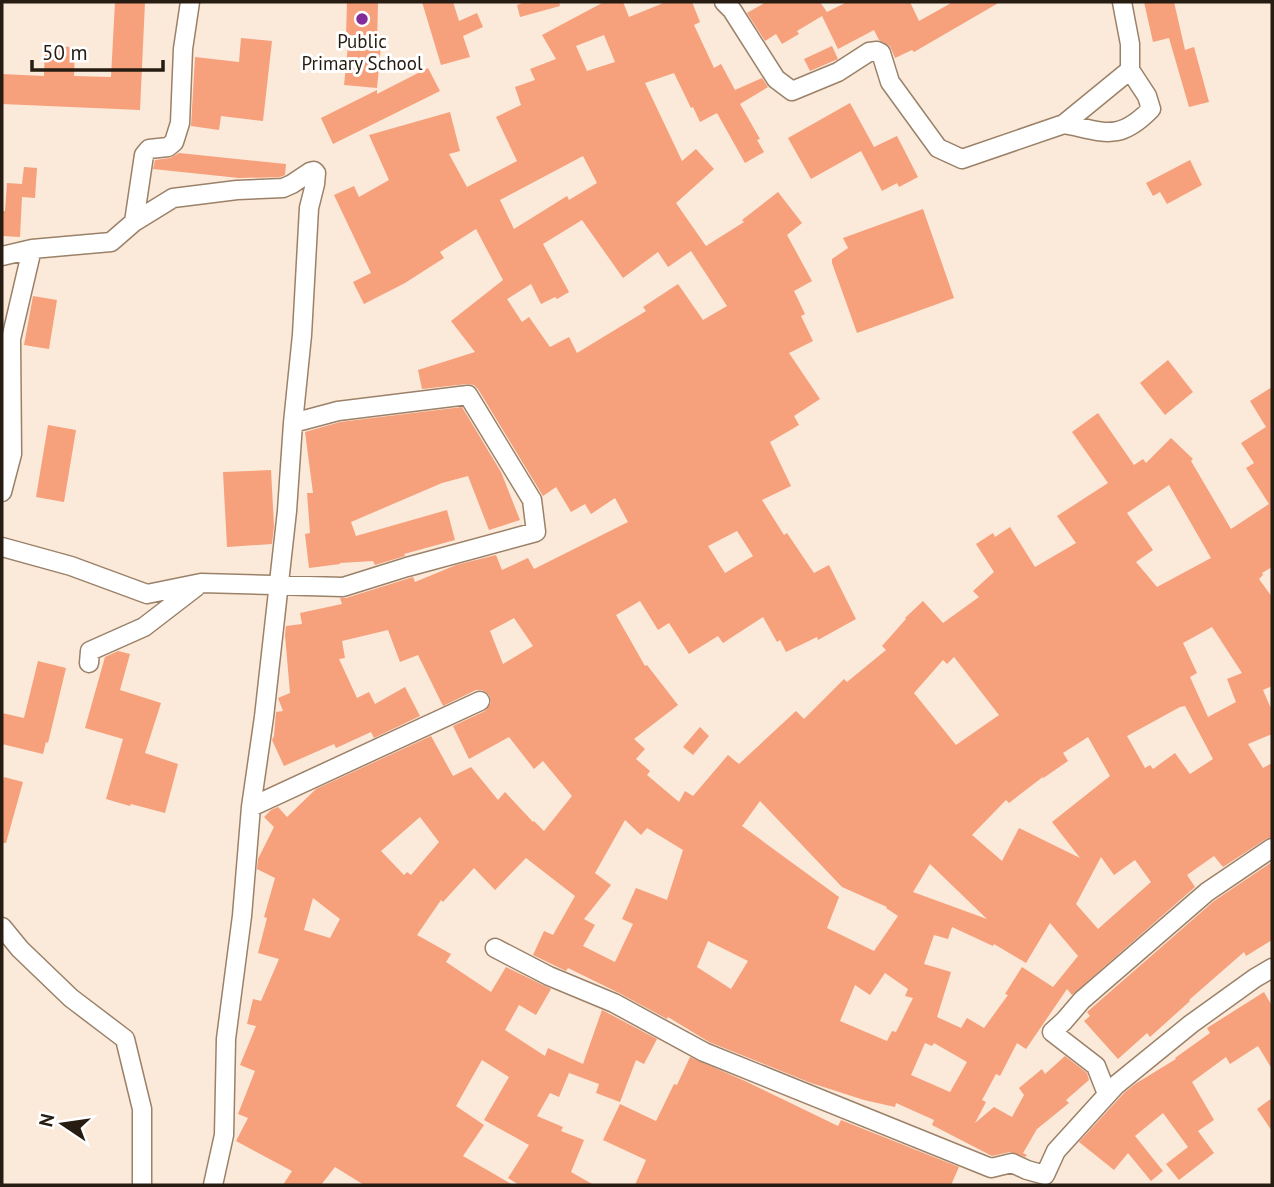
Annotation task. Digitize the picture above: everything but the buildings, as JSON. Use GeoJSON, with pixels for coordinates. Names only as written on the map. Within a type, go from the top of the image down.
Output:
{"type":"FeatureCollection","features":[{"type":"Feature","properties":{"kind":"street"},"geometry":{"type":"LineString","coordinates":[[134,222],[144,155],[149,149],[168,148],[174,142],[180,123],[183,49],[190,2]]}},
{"type":"Feature","properties":{"kind":"street"},"geometry":{"type":"LineString","coordinates":[[724,2],[732,10],[776,79],[792,91],[838,72],[869,52],[877,51],[881,54],[890,82],[938,148],[962,159],[1064,124],[1130,70]]}},
{"type":"Feature","properties":{"kind":"street"},"geometry":{"type":"LineString","coordinates":[[1064,124],[1108,133],[1139,122],[1151,109],[1147,96],[1130,70],[1130,44],[1122,2]]}},
{"type":"Feature","properties":{"kind":"street"},"geometry":{"type":"LineString","coordinates":[[2,256],[32,248],[111,243],[134,222],[173,198],[237,190],[282,188],[310,172],[316,173],[309,208],[302,335],[287,511],[226,1039],[224,1135],[213,1185]]}},
{"type":"Feature","properties":{"kind":"street"},"geometry":{"type":"LineString","coordinates":[[2,492],[12,454],[7,342],[32,248]]}},
{"type":"Feature","properties":{"kind":"street"},"geometry":{"type":"LineString","coordinates":[[2,547],[71,566],[147,594],[201,583],[343,587],[536,531],[532,500],[468,395],[338,411],[293,423]]}},
{"type":"Feature","properties":{"kind":"street"},"geometry":{"type":"LineString","coordinates":[[89,663],[90,651],[144,627],[201,583]]}},
{"type":"Feature","properties":{"kind":"street"},"geometry":{"type":"LineString","coordinates":[[251,807],[480,701]]}},
{"type":"Feature","properties":{"kind":"street"},"geometry":{"type":"LineString","coordinates":[[1107,1094],[1096,1066],[1052,1032],[1082,1000],[1207,892],[1272,848]]}},
{"type":"Feature","properties":{"kind":"street"},"geometry":{"type":"LineString","coordinates":[[2,927],[20,949],[71,998],[125,1039],[142,1109],[142,1185]]}},
{"type":"Feature","properties":{"kind":"street"},"geometry":{"type":"LineString","coordinates":[[495,948],[550,976],[614,1003],[704,1052],[991,1168],[1012,1163],[1045,1175],[1056,1151],[1116,1085],[1191,1024],[1272,968]]}},
{"type":"Feature","properties":{"kind":"place","name":"Public Primary School"},"geometry":{"type":"Point","coordinates":[362,19]}}]}
